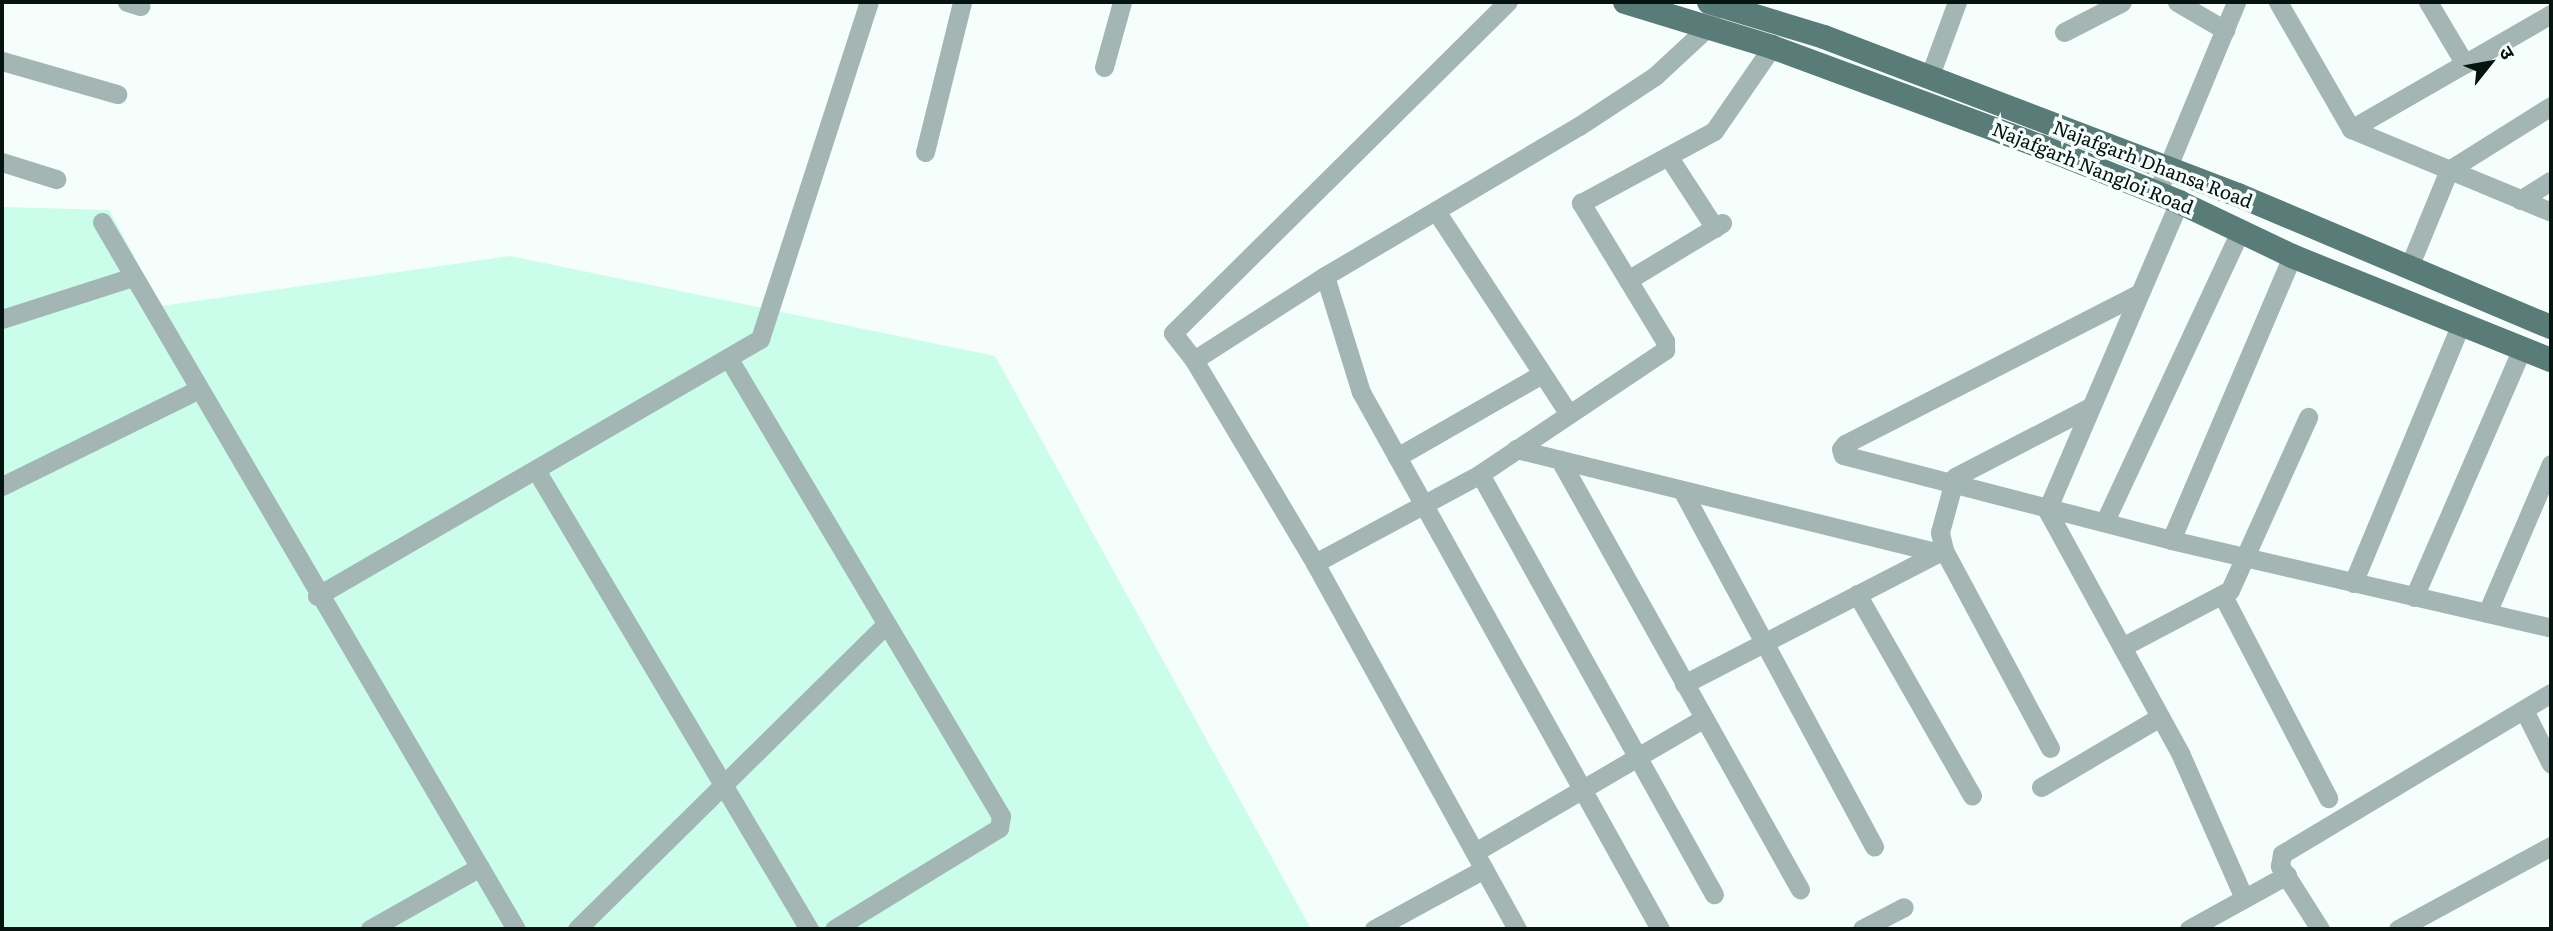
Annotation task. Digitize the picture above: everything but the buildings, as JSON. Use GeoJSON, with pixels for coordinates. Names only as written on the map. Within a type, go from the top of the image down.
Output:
{"type":"FeatureCollection","features":[{"type":"Feature","properties":{"kind":"main road","name":"Najafgarh Nangloi Road"},"geometry":{"type":"LineString","coordinates":[[1625,2],[1667,8],[1708,27],[1772,47],[2168,197],[2292,256],[2460,326],[2551,360]]}},
{"type":"Feature","properties":{"kind":"main road","name":"Najafgarh Dhansa Road"},"geometry":{"type":"LineString","coordinates":[[1712,3],[1754,9],[2167,169],[2551,327]]}},
{"type":"Feature","properties":{"kind":"street"},"geometry":{"type":"LineString","coordinates":[[317,596],[729,359],[762,335],[869,2]]}},
{"type":"Feature","properties":{"kind":"street"},"geometry":{"type":"LineString","coordinates":[[925,152],[962,2]]}},
{"type":"Feature","properties":{"kind":"street"},"geometry":{"type":"LineString","coordinates":[[1104,67],[1122,2]]}},
{"type":"Feature","properties":{"kind":"street"},"geometry":{"type":"LineString","coordinates":[[1508,2],[1173,333],[1194,360],[1315,563],[1517,929]]}},
{"type":"Feature","properties":{"kind":"street"},"geometry":{"type":"LineString","coordinates":[[1929,78],[1957,2]]}},
{"type":"Feature","properties":{"kind":"street"},"geometry":{"type":"LineString","coordinates":[[2064,32],[2122,2]]}},
{"type":"Feature","properties":{"kind":"street"},"geometry":{"type":"LineString","coordinates":[[2177,2],[2225,30]]}},
{"type":"Feature","properties":{"kind":"street"},"geometry":{"type":"LineString","coordinates":[[2047,510],[2138,295],[2168,197],[2167,169],[2236,2]]}},
{"type":"Feature","properties":{"kind":"street"},"geometry":{"type":"LineString","coordinates":[[2278,2],[2351,129],[2551,212]]}},
{"type":"Feature","properties":{"kind":"street"},"geometry":{"type":"LineString","coordinates":[[2428,2],[2465,64]]}},
{"type":"Feature","properties":{"kind":"street"},"geometry":{"type":"LineString","coordinates":[[1194,360],[1325,275],[1436,211],[1655,76],[1708,27],[1712,3]]}},
{"type":"Feature","properties":{"kind":"street"},"geometry":{"type":"LineString","coordinates":[[2351,129],[2551,14]]}},
{"type":"Feature","properties":{"kind":"street"},"geometry":{"type":"LineString","coordinates":[[1315,563],[1480,474],[1665,350],[1665,341],[1581,203],[1714,131],[1772,47]]}},
{"type":"Feature","properties":{"kind":"street"},"geometry":{"type":"LineString","coordinates":[[2,61],[117,94]]}},
{"type":"Feature","properties":{"kind":"street"},"geometry":{"type":"LineString","coordinates":[[2409,267],[2449,170],[2551,106]]}},
{"type":"Feature","properties":{"kind":"street"},"geometry":{"type":"LineString","coordinates":[[1628,281],[1718,225],[1668,156]]}},
{"type":"Feature","properties":{"kind":"street"},"geometry":{"type":"LineString","coordinates":[[2,162],[56,179]]}},
{"type":"Feature","properties":{"kind":"street"},"geometry":{"type":"LineString","coordinates":[[2520,200],[2551,181]]}},
{"type":"Feature","properties":{"kind":"street"},"geometry":{"type":"LineString","coordinates":[[1436,211],[1540,375],[1568,413]]}},
{"type":"Feature","properties":{"kind":"street"},"geometry":{"type":"LineString","coordinates":[[102,222],[317,596],[516,929]]}},
{"type":"Feature","properties":{"kind":"street"},"geometry":{"type":"LineString","coordinates":[[2105,521],[2240,231]]}},
{"type":"Feature","properties":{"kind":"street"},"geometry":{"type":"LineString","coordinates":[[2171,540],[2292,256]]}},
{"type":"Feature","properties":{"kind":"street"},"geometry":{"type":"LineString","coordinates":[[1325,275],[1356,379],[1423,505],[1660,929]]}},
{"type":"Feature","properties":{"kind":"street"},"geometry":{"type":"LineString","coordinates":[[2,319],[134,277]]}},
{"type":"Feature","properties":{"kind":"street"},"geometry":{"type":"LineString","coordinates":[[2138,295],[1841,449],[1851,459],[2047,510],[2105,521],[2171,540],[2551,628]]}},
{"type":"Feature","properties":{"kind":"street"},"geometry":{"type":"LineString","coordinates":[[2353,583],[2460,326]]}},
{"type":"Feature","properties":{"kind":"street"},"geometry":{"type":"LineString","coordinates":[[2414,597],[2522,349]]}},
{"type":"Feature","properties":{"kind":"street"},"geometry":{"type":"LineString","coordinates":[[729,359],[1002,823],[834,929]]}},
{"type":"Feature","properties":{"kind":"street"},"geometry":{"type":"LineString","coordinates":[[1397,457],[1540,375]]}},
{"type":"Feature","properties":{"kind":"street"},"geometry":{"type":"LineString","coordinates":[[2,486],[197,390]]}},
{"type":"Feature","properties":{"kind":"street"},"geometry":{"type":"LineString","coordinates":[[2050,748],[1942,551],[1940,531],[1951,483],[1988,457],[2088,408]]}},
{"type":"Feature","properties":{"kind":"street"},"geometry":{"type":"LineString","coordinates":[[2122,647],[2222,596],[2234,584],[2308,417]]}},
{"type":"Feature","properties":{"kind":"street"},"geometry":{"type":"LineString","coordinates":[[1516,449],[1942,551]]}},
{"type":"Feature","properties":{"kind":"street"},"geometry":{"type":"LineString","coordinates":[[1560,460],[1800,889]]}},
{"type":"Feature","properties":{"kind":"street"},"geometry":{"type":"LineString","coordinates":[[2487,613],[2546,493],[2551,464]]}},
{"type":"Feature","properties":{"kind":"street"},"geometry":{"type":"LineString","coordinates":[[536,470],[810,929]]}},
{"type":"Feature","properties":{"kind":"street"},"geometry":{"type":"LineString","coordinates":[[1480,474],[1714,894]]}},
{"type":"Feature","properties":{"kind":"street"},"geometry":{"type":"LineString","coordinates":[[1682,490],[1761,642],[1874,846]]}},
{"type":"Feature","properties":{"kind":"street"},"geometry":{"type":"LineString","coordinates":[[2047,510],[2160,717],[2244,898]]}},
{"type":"Feature","properties":{"kind":"street"},"geometry":{"type":"LineString","coordinates":[[1684,684],[1942,551]]}},
{"type":"Feature","properties":{"kind":"street"},"geometry":{"type":"LineString","coordinates":[[1857,594],[1972,796]]}},
{"type":"Feature","properties":{"kind":"street"},"geometry":{"type":"LineString","coordinates":[[2222,596],[2328,798]]}},
{"type":"Feature","properties":{"kind":"street"},"geometry":{"type":"LineString","coordinates":[[577,929],[885,625]]}},
{"type":"Feature","properties":{"kind":"street"},"geometry":{"type":"LineString","coordinates":[[2320,929],[2280,866],[2282,854],[2525,712],[2551,693]]}},
{"type":"Feature","properties":{"kind":"street"},"geometry":{"type":"LineString","coordinates":[[2525,712],[2551,764]]}},
{"type":"Feature","properties":{"kind":"street"},"geometry":{"type":"LineString","coordinates":[[2041,787],[2160,717]]}},
{"type":"Feature","properties":{"kind":"street"},"geometry":{"type":"LineString","coordinates":[[1374,929],[1582,788],[1703,719]]}},
{"type":"Feature","properties":{"kind":"street"},"geometry":{"type":"LineString","coordinates":[[2398,929],[2551,846]]}},
{"type":"Feature","properties":{"kind":"street"},"geometry":{"type":"LineString","coordinates":[[370,929],[480,867]]}},
{"type":"Feature","properties":{"kind":"street"},"geometry":{"type":"LineString","coordinates":[[2189,929],[2287,875]]}},
{"type":"Feature","properties":{"kind":"street"},"geometry":{"type":"LineString","coordinates":[[1862,929],[1904,908]]}},
{"type":"Feature","properties":{"kind":"shaded area"},"geometry":{"type":"Polygon","coordinates":[[[2,207],[109,210],[161,306],[510,256],[995,356],[1311,929],[2,929],[2,207]]]}}]}
